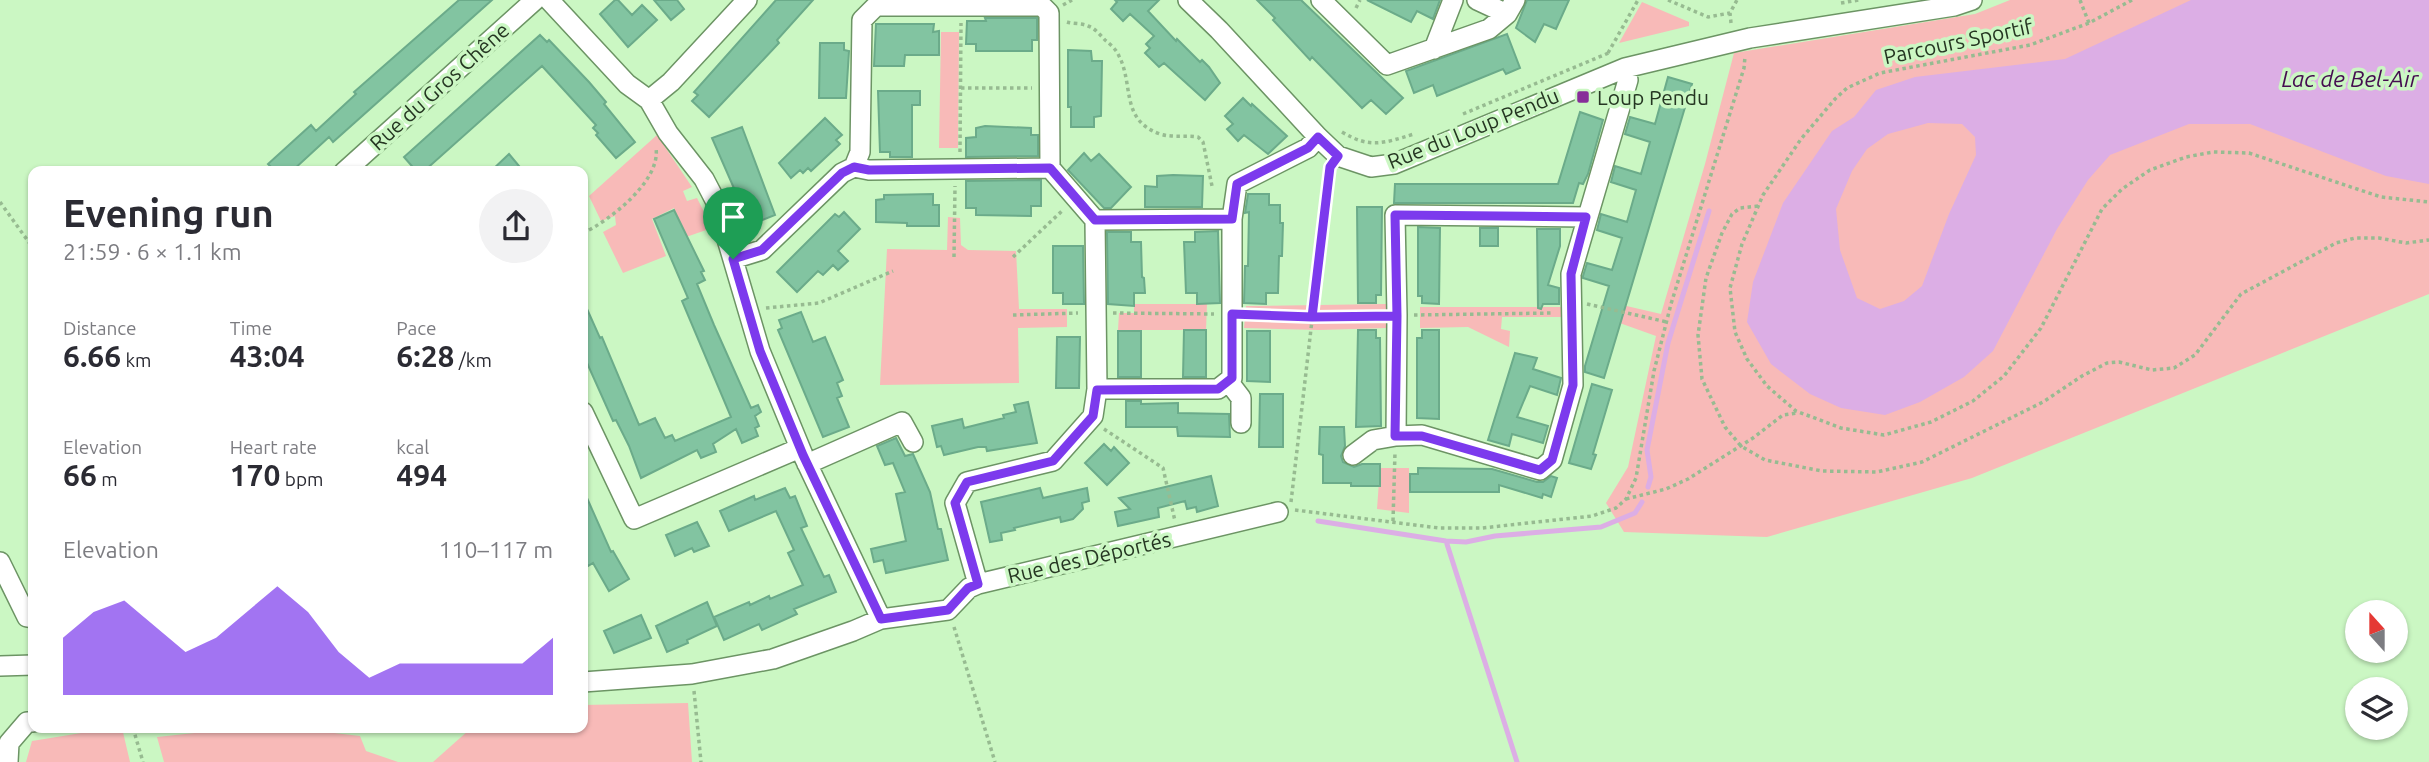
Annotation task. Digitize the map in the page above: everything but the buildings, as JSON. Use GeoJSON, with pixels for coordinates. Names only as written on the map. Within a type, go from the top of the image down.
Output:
{"type":"FeatureCollection","features":[{"type":"Feature","properties":{"kind":"street","name":"Rue du Gros Chêne"},"geometry":{"type":"LineString","coordinates":[[351,166],[534,0]]}},
{"type":"Feature","properties":{"kind":"street"},"geometry":{"type":"LineString","coordinates":[[549,0],[628,84],[649,100],[668,133],[710,190],[716,202],[760,351],[803,456],[881,619]]}},
{"type":"Feature","properties":{"kind":"street"},"geometry":{"type":"LineString","coordinates":[[649,100],[671,82],[747,0]]}},
{"type":"Feature","properties":{"kind":"street","name":"Rue du Loup Pendu"},"geometry":{"type":"LineString","coordinates":[[1188,0],[1338,156],[1371,167],[1394,164],[1623,58],[1733,32],[1954,6],[1972,0]]}},
{"type":"Feature","properties":{"kind":"street"},"geometry":{"type":"LineString","coordinates":[[1321,0],[1387,65],[1489,29],[1511,7]]}},
{"type":"Feature","properties":{"kind":"street"},"geometry":{"type":"LineString","coordinates":[[1434,49],[1453,0]]}},
{"type":"Feature","properties":{"kind":"street"},"geometry":{"type":"LineString","coordinates":[[1478,0],[1511,7]]}},
{"type":"Feature","properties":{"kind":"street"},"geometry":{"type":"LineString","coordinates":[[854,167],[860,152],[862,20],[876,6],[1042,6],[1049,13],[1050,168],[1095,220],[1097,390],[1093,416],[1053,461],[967,482],[955,503],[978,584]]}},
{"type":"Feature","properties":{"kind":"street"},"geometry":{"type":"LineString","coordinates":[[1353,455],[1373,440],[1395,436],[1422,436],[1540,470],[1552,460],[1573,385],[1571,274],[1628,80],[1623,58]]}},
{"type":"Feature","properties":{"kind":"street"},"geometry":{"type":"LineString","coordinates":[[1097,390],[1218,389],[1232,378],[1232,219],[1237,184],[1308,148],[1318,137]]}},
{"type":"Feature","properties":{"kind":"street"},"geometry":{"type":"LineString","coordinates":[[733,259],[762,250],[842,173],[854,167],[869,170],[1050,168]]}},
{"type":"Feature","properties":{"kind":"street"},"geometry":{"type":"LineString","coordinates":[[1395,436],[1395,215],[1586,217]]}},
{"type":"Feature","properties":{"kind":"street"},"geometry":{"type":"LineString","coordinates":[[1095,220],[1232,219]]}},
{"type":"Feature","properties":{"kind":"street"},"geometry":{"type":"LineString","coordinates":[[1228,381],[1241,398],[1241,423]]}},
{"type":"Feature","properties":{"kind":"street"},"geometry":{"type":"LineString","coordinates":[[588,422],[634,519],[902,422],[913,442]]}},
{"type":"Feature","properties":{"kind":"street","name":"Rue des Déportés"},"geometry":{"type":"LineString","coordinates":[[948,610],[968,588],[978,584],[1284,512]]}},
{"type":"Feature","properties":{"kind":"street"},"geometry":{"type":"LineString","coordinates":[[0,562],[28,618]]}},
{"type":"Feature","properties":{"kind":"street"},"geometry":{"type":"LineString","coordinates":[[588,682],[692,674],[773,659],[881,619],[948,610]]}},
{"type":"Feature","properties":{"kind":"street"},"geometry":{"type":"LineString","coordinates":[[0,666],[28,665]]}},
{"type":"Feature","properties":{"kind":"street"},"geometry":{"type":"LineString","coordinates":[[8,762],[9,743],[28,722]]}},
{"type":"Feature","properties":{"kind":"path"},"geometry":{"type":"LineString","coordinates":[[1607,53],[1637,0]]}},
{"type":"Feature","properties":{"kind":"path"},"geometry":{"type":"LineString","coordinates":[[1668,0],[1708,17],[1730,13]]}},
{"type":"Feature","properties":{"kind":"path"},"geometry":{"type":"LineString","coordinates":[[1733,32],[1730,13],[1737,0]]}},
{"type":"Feature","properties":{"kind":"path"},"geometry":{"type":"LineString","coordinates":[[2080,0],[2089,23]]}},
{"type":"Feature","properties":{"kind":"path","name":"Parcours Sportif"},"geometry":{"type":"LineString","coordinates":[[2133,0],[2089,23],[2030,45],[1880,73],[1847,88],[1835,99],[1801,139],[1763,195],[1742,244],[1730,288],[1735,332],[1747,359],[1767,386],[1800,413],[1841,428],[1884,435],[1931,422],[1973,401],[2004,376],[2041,328],[2102,209],[2122,189],[2150,170],[2186,157],[2213,152],[2249,153],[2381,197],[2429,202]]}},
{"type":"Feature","properties":{"kind":"path"},"geometry":{"type":"LineString","coordinates":[[954,257],[961,88],[961,7]]}},
{"type":"Feature","properties":{"kind":"path"},"geometry":{"type":"LineString","coordinates":[[1049,13],[1068,23],[1087,25],[1114,48],[1120,56],[1128,95],[1137,118],[1157,133],[1198,137],[1206,152],[1212,186]]}},
{"type":"Feature","properties":{"kind":"path","name":"Rue du Loup Pendu"},"geometry":{"type":"LineString","coordinates":[[1452,118],[1607,53],[1623,58]]}},
{"type":"Feature","properties":{"kind":"path"},"geometry":{"type":"LineString","coordinates":[[961,88],[1049,89]]}},
{"type":"Feature","properties":{"kind":"path","name":"Rue du Loup Pendu"},"geometry":{"type":"LineString","coordinates":[[1339,131],[1359,143],[1385,143],[1418,133]]}},
{"type":"Feature","properties":{"kind":"path"},"geometry":{"type":"LineString","coordinates":[[588,231],[600,225],[628,202],[654,167],[656,145]]}},
{"type":"Feature","properties":{"kind":"path"},"geometry":{"type":"LineString","coordinates":[[1284,512],[1330,167],[1338,156]]}},
{"type":"Feature","properties":{"kind":"path"},"geometry":{"type":"LineString","coordinates":[[1013,257],[1076,198]]}},
{"type":"Feature","properties":{"kind":"path"},"geometry":{"type":"LineString","coordinates":[[0,202],[28,241]]}},
{"type":"Feature","properties":{"kind":"path"},"geometry":{"type":"LineString","coordinates":[[1758,206],[1740,208],[1731,214],[1706,278],[1698,335],[1702,379],[1725,427],[1741,446],[1765,460],[1822,471],[1877,472],[1922,462],[2043,402],[2106,363],[2119,362],[2152,370],[2174,368],[2195,355],[2241,294],[2336,243],[2355,238],[2379,238],[2406,243],[2429,240]]}},
{"type":"Feature","properties":{"kind":"path"},"geometry":{"type":"LineString","coordinates":[[746,307],[776,309],[819,303],[893,271]]}},
{"type":"Feature","properties":{"kind":"path"},"geometry":{"type":"LineString","coordinates":[[1013,314],[1397,316],[1572,307],[1667,322]]}},
{"type":"Feature","properties":{"kind":"path"},"geometry":{"type":"LineString","coordinates":[[1626,499],[1666,489],[1688,480],[1783,415],[1800,413]]}},
{"type":"Feature","properties":{"kind":"path"},"geometry":{"type":"LineString","coordinates":[[1090,420],[1163,468],[1178,536]]}},
{"type":"Feature","properties":{"kind":"path"},"geometry":{"type":"LineString","coordinates":[[1393,521],[1395,436]]}},
{"type":"Feature","properties":{"kind":"path"},"geometry":{"type":"LineString","coordinates":[[948,610],[995,762]]}},
{"type":"Feature","properties":{"kind":"path"},"geometry":{"type":"LineString","coordinates":[[692,674],[701,762]]}},
{"type":"Feature","properties":{"kind":"path"},"geometry":{"type":"LineString","coordinates":[[134,733],[143,762]]}},
{"type":"Feature","properties":{"kind":"shaded area"},"geometry":{"type":"Polygon","coordinates":[[[2010,0],[2429,0],[2429,294],[1972,478],[1767,537],[1624,532],[1606,503],[1628,467],[1656,336],[1600,316],[1605,301],[1661,314],[1734,53],[1975,14],[2010,0]]]}},
{"type":"Feature","properties":{"kind":"shaded area"},"geometry":{"type":"Polygon","coordinates":[[[1642,2],[1689,22],[1689,26],[1619,43],[1642,2]]]}},
{"type":"Feature","properties":{"kind":"shaded area"},"geometry":{"type":"Polygon","coordinates":[[[941,32],[959,32],[958,148],[939,148],[941,32]]]}},
{"type":"Feature","properties":{"kind":"shaded area"},"geometry":{"type":"Polygon","coordinates":[[[657,135],[692,187],[683,191],[687,201],[697,198],[712,228],[686,237],[674,208],[652,219],[666,256],[623,273],[603,232],[616,225],[615,216],[601,221],[589,196],[657,135]]]}},
{"type":"Feature","properties":{"kind":"shaded area"},"geometry":{"type":"Polygon","coordinates":[[[948,217],[960,218],[961,245],[968,250],[1016,251],[1019,309],[1067,309],[1067,327],[1018,328],[1019,383],[880,385],[887,249],[947,250],[948,217]]]}},
{"type":"Feature","properties":{"kind":"shaded area"},"geometry":{"type":"Polygon","coordinates":[[[1134,304],[1207,304],[1206,330],[1118,330],[1119,313],[1134,313],[1134,304]]]}},
{"type":"Feature","properties":{"kind":"shaded area"},"geometry":{"type":"Polygon","coordinates":[[[1386,304],[1386,328],[1244,328],[1246,306],[1386,304]]]}},
{"type":"Feature","properties":{"kind":"shaded area"},"geometry":{"type":"Polygon","coordinates":[[[1420,307],[1563,307],[1563,317],[1502,317],[1501,329],[1510,331],[1509,347],[1468,327],[1420,328],[1420,307]]]}},
{"type":"Feature","properties":{"kind":"shaded area"},"geometry":{"type":"Polygon","coordinates":[[[1380,468],[1409,468],[1409,513],[1377,509],[1380,468]]]}},
{"type":"Feature","properties":{"kind":"shaded area"},"geometry":{"type":"Polygon","coordinates":[[[688,703],[692,762],[433,762],[466,733],[588,733],[588,705],[688,703]]]}},
{"type":"Feature","properties":{"kind":"shaded area"},"geometry":{"type":"Polygon","coordinates":[[[81,733],[123,733],[130,762],[26,762],[32,741],[81,733]]]}},
{"type":"Feature","properties":{"kind":"shaded area"},"geometry":{"type":"Polygon","coordinates":[[[194,733],[334,733],[360,736],[366,751],[398,762],[164,762],[157,737],[194,733]]]}},
{"type":"Feature","properties":{"kind":"water","name":"Lac de Bel-Air"},"geometry":{"type":"Polygon","coordinates":[[[2191,0],[2429,0],[2429,184],[2386,176],[2250,124],[2189,124],[2110,155],[2088,180],[2057,229],[1993,351],[1964,377],[1920,402],[1885,415],[1841,408],[1810,394],[1771,364],[1747,322],[1753,282],[1783,203],[1832,131],[1854,117],[1876,90],[1915,77],[2065,59],[2191,0]],[[1928,123],[1888,134],[1867,149],[1852,171],[1836,209],[1840,250],[1857,298],[1880,309],[1904,301],[1922,286],[1949,214],[1976,155],[1975,137],[1962,124],[1928,123]]]}},
{"type":"Feature","properties":{"kind":"waterway"},"geometry":{"type":"LineString","coordinates":[[1648,487],[1651,477],[1647,450],[1668,343],[1709,211]]}},
{"type":"Feature","properties":{"kind":"waterway"},"geometry":{"type":"LineString","coordinates":[[1318,521],[1466,542],[1495,536],[1601,527],[1635,513],[1642,502]]}},
{"type":"Feature","properties":{"kind":"waterway"},"geometry":{"type":"LineString","coordinates":[[1446,541],[1517,762]]}},
{"type":"Feature","properties":{"kind":"place","name":"Loup Pendu"},"geometry":{"type":"Point","coordinates":[1583,97]}},
{"type":"Feature","properties":{"kind":"route"},"geometry":{"type":"LineString","coordinates":[[733,259],[760,351],[803,455],[881,619],[948,610],[968,588],[978,584],[955,503],[967,482],[1053,461],[1093,416],[1097,390],[1218,389],[1232,378],[1232,314],[1312,317],[1397,316],[1395,436],[1422,436],[1540,470],[1552,460],[1573,385],[1571,274],[1586,217],[1395,215],[1397,316],[1312,317],[1330,167],[1338,156],[1318,137],[1308,148],[1237,184],[1232,219],[1095,220],[1050,168],[869,170],[854,167],[842,173],[762,250],[733,259]]}}]}
